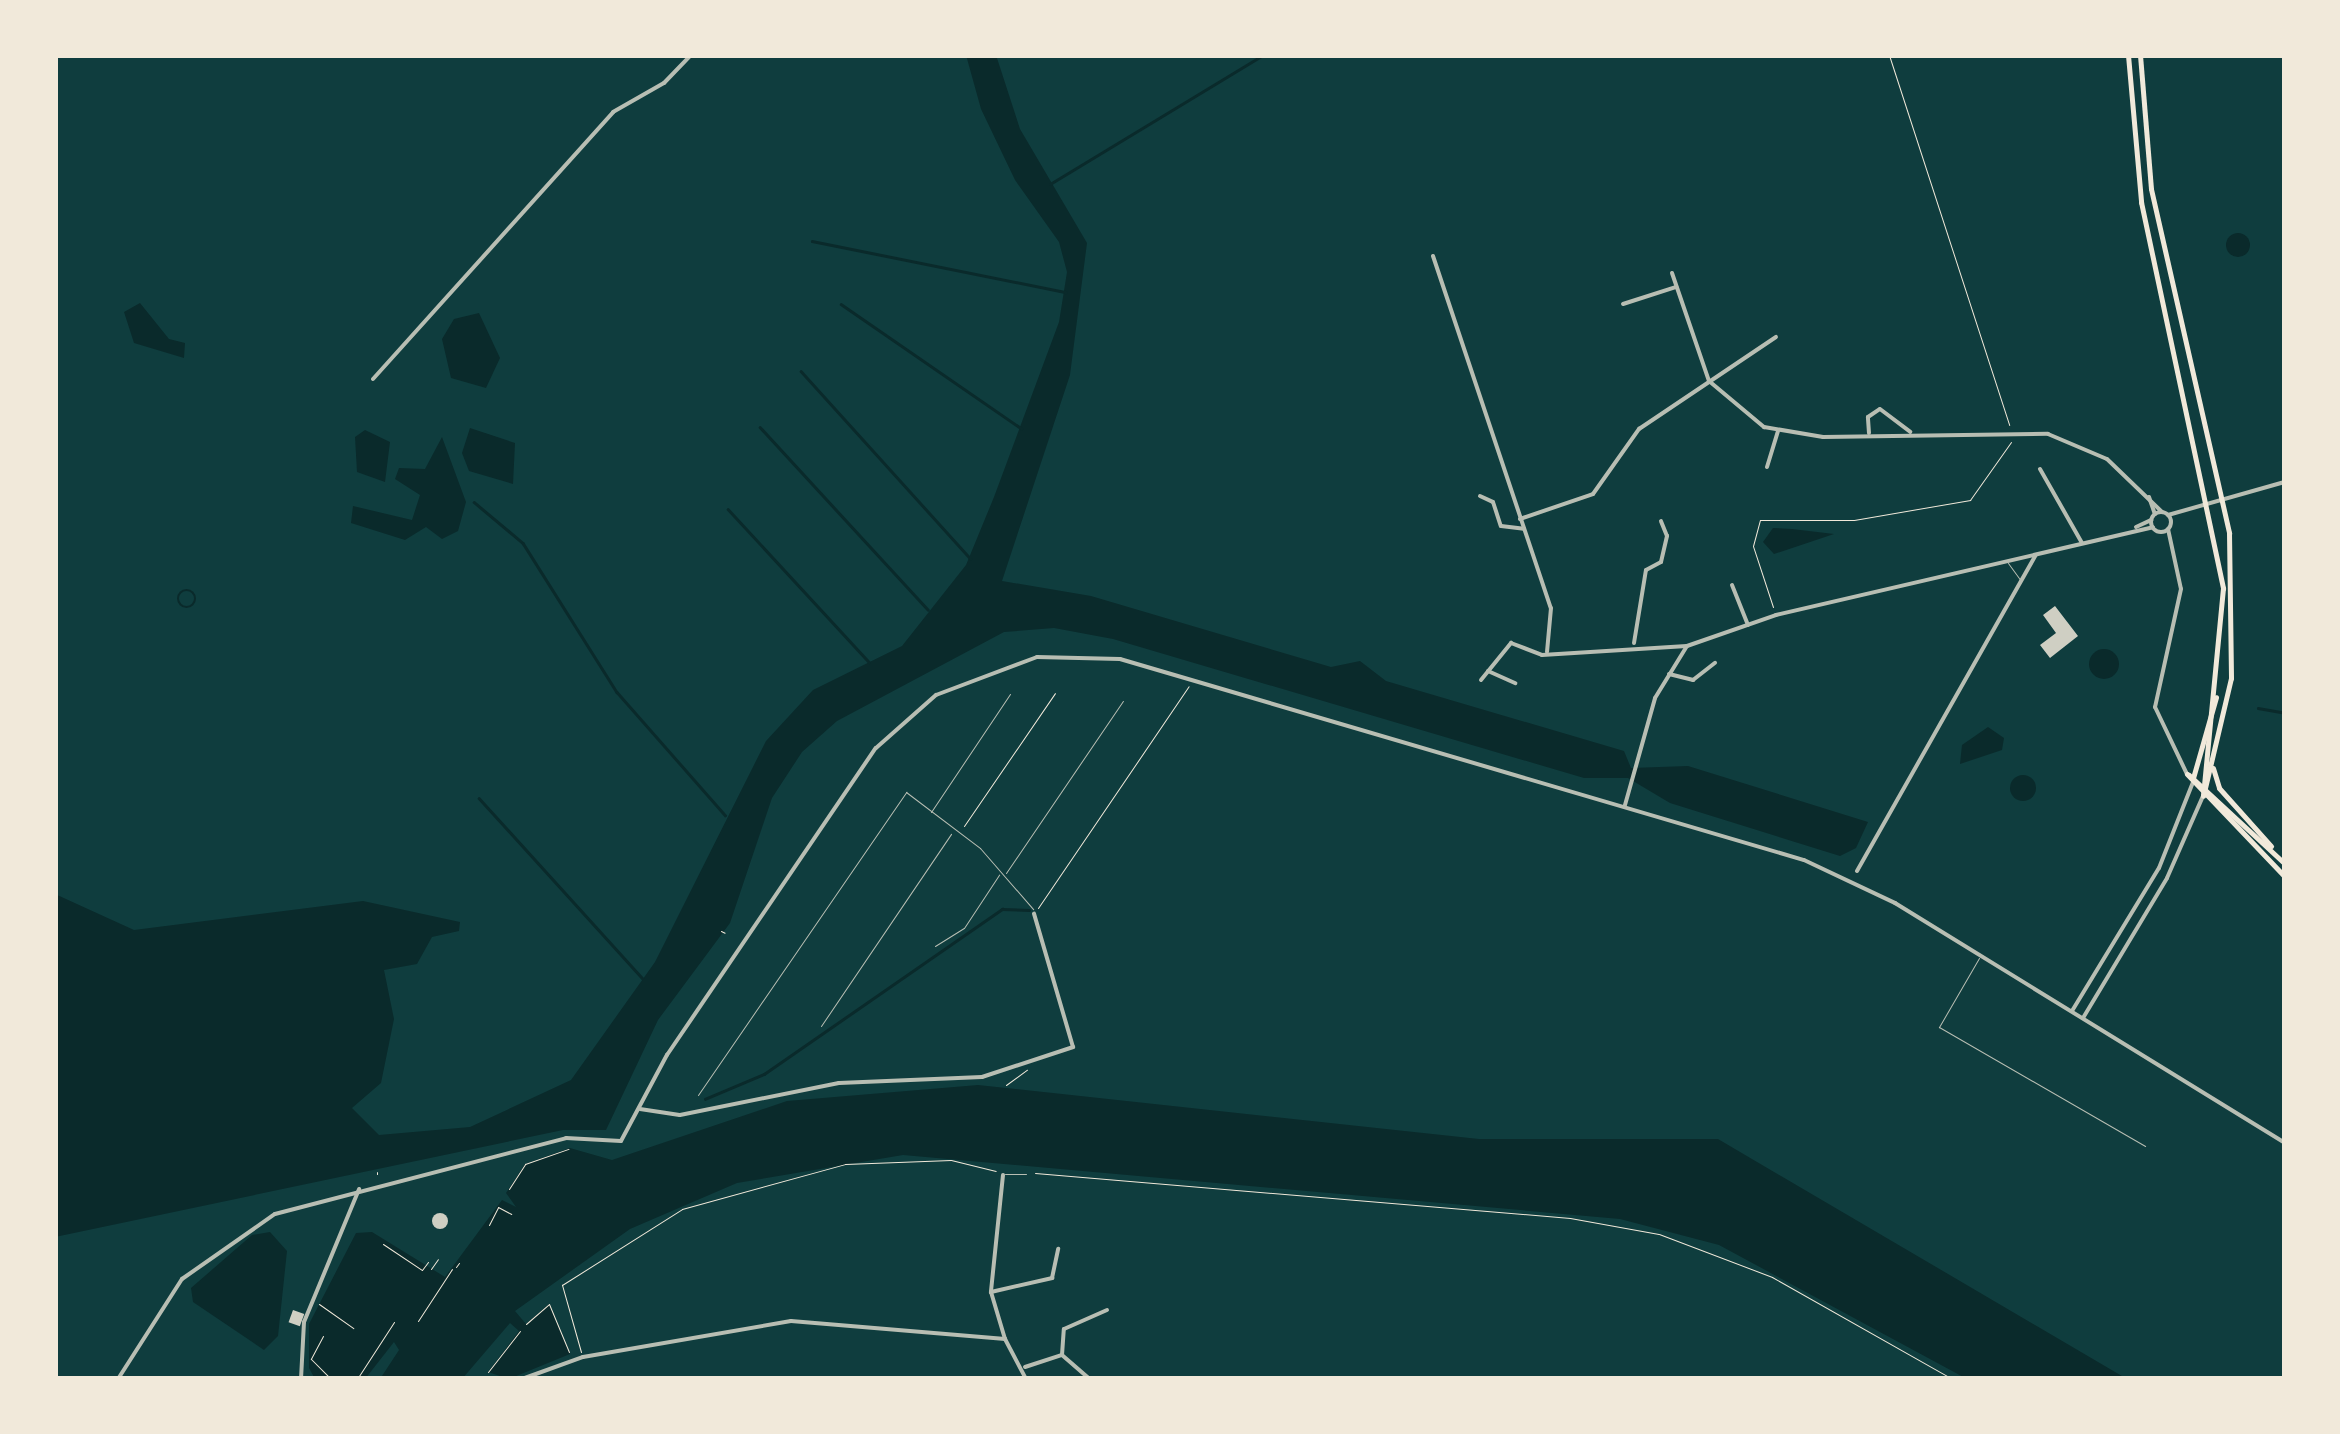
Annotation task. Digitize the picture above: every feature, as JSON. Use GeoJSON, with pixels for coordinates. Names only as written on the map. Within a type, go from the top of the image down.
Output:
{"type":"FeatureCollection","features":[{"type":"Feature","properties":{"kind":"main road"},"geometry":{"type":"LineString","coordinates":[[2128,55],[2141,202],[2214,516],[2219,684],[2203,796]]}},
{"type":"Feature","properties":{"kind":"main road"},"geometry":{"type":"LineString","coordinates":[[2140,55],[2151,189],[2229,533],[2232,662],[2213,765],[2203,785]]}},
{"type":"Feature","properties":{"kind":"main road"},"geometry":{"type":"LineString","coordinates":[[2219,684],[2190,776],[2192,786],[2285,877]]}},
{"type":"Feature","properties":{"kind":"main road"},"geometry":{"type":"LineString","coordinates":[[2213,765],[2219,788],[2274,854]]}},
{"type":"Feature","properties":{"kind":"main road"},"geometry":{"type":"LineString","coordinates":[[2190,776],[2285,864]]}},
{"type":"Feature","properties":{"kind":"street"},"geometry":{"type":"LineString","coordinates":[[373,379],[613,112],[664,83],[691,55]]}},
{"type":"Feature","properties":{"kind":"street"},"geometry":{"type":"LineString","coordinates":[[1433,256],[1551,608],[1547,652]]}},
{"type":"Feature","properties":{"kind":"street"},"geometry":{"type":"LineString","coordinates":[[1672,274],[1709,381],[1739,413],[1778,432],[1868,435],[2010,429],[2076,442],[2148,492],[2168,515],[2285,482]]}},
{"type":"Feature","properties":{"kind":"street"},"geometry":{"type":"LineString","coordinates":[[1623,304],[1676,288]]}},
{"type":"Feature","properties":{"kind":"street"},"geometry":{"type":"LineString","coordinates":[[1631,292],[1634,301]]}},
{"type":"Feature","properties":{"kind":"street"},"geometry":{"type":"LineString","coordinates":[[1520,518],[1600,489],[1631,436],[1776,338]]}},
{"type":"Feature","properties":{"kind":"street"},"geometry":{"type":"LineString","coordinates":[[1868,435],[1868,418],[1880,409],[1910,432]]}},
{"type":"Feature","properties":{"kind":"street"},"geometry":{"type":"LineString","coordinates":[[1767,468],[1778,432]]}},
{"type":"Feature","properties":{"kind":"street"},"geometry":{"type":"LineString","coordinates":[[2040,469],[2082,543]]}},
{"type":"Feature","properties":{"kind":"street"},"geometry":{"type":"LineString","coordinates":[[2148,492],[2155,514],[2152,524]]}},
{"type":"Feature","properties":{"kind":"street"},"geometry":{"type":"LineString","coordinates":[[1480,496],[1494,502],[1502,526],[1524,529]]}},
{"type":"Feature","properties":{"kind":"street"},"geometry":{"type":"LineString","coordinates":[[2190,511],[2171,522],[2168,529],[2180,610],[2156,707],[2190,776]]}},
{"type":"Feature","properties":{"kind":"street"},"geometry":{"type":"LineString","coordinates":[[2155,514],[2162,512]]}},
{"type":"Feature","properties":{"kind":"street"},"geometry":{"type":"LineString","coordinates":[[2168,515],[2171,522]]}},
{"type":"Feature","properties":{"kind":"street"},"geometry":{"type":"LineString","coordinates":[[1634,643],[1646,570],[1660,562],[1667,536],[1662,521]]}},
{"type":"Feature","properties":{"kind":"street"},"geometry":{"type":"LineString","coordinates":[[1481,680],[1511,643],[1547,652],[1634,643],[1687,646],[1776,614],[2036,555],[2152,524]]}},
{"type":"Feature","properties":{"kind":"street"},"geometry":{"type":"LineString","coordinates":[[2152,524],[2173,550]]}},
{"type":"Feature","properties":{"kind":"street"},"geometry":{"type":"LineString","coordinates":[[2161,532],[2168,529]]}},
{"type":"Feature","properties":{"kind":"street"},"geometry":{"type":"LineString","coordinates":[[1856,872],[2036,555]]}},
{"type":"Feature","properties":{"kind":"street"},"geometry":{"type":"LineString","coordinates":[[1732,586],[1748,625]]}},
{"type":"Feature","properties":{"kind":"street"},"geometry":{"type":"LineString","coordinates":[[1626,805],[1670,674],[1687,646]]}},
{"type":"Feature","properties":{"kind":"street"},"geometry":{"type":"LineString","coordinates":[[118,1379],[149,1320],[206,1256],[275,1214],[359,1188],[566,1138],[610,1146],[640,1109],[667,1055],[905,719],[966,678],[1037,657],[1120,659],[1626,805],[1820,866],[1981,955],[2285,1143]]}},
{"type":"Feature","properties":{"kind":"street"},"geometry":{"type":"LineString","coordinates":[[1670,674],[1693,680],[1715,663]]}},
{"type":"Feature","properties":{"kind":"street"},"geometry":{"type":"LineString","coordinates":[[1488,671],[1515,683]]}},
{"type":"Feature","properties":{"kind":"street"},"geometry":{"type":"LineString","coordinates":[[2072,1011],[2160,868],[2192,786]]}},
{"type":"Feature","properties":{"kind":"street"},"geometry":{"type":"LineString","coordinates":[[2083,1018],[2167,878],[2203,796]]}},
{"type":"Feature","properties":{"kind":"street"},"geometry":{"type":"LineString","coordinates":[[640,1109],[680,1115],[839,1083],[982,1077],[1072,1047],[1034,914]]}},
{"type":"Feature","properties":{"kind":"street"},"geometry":{"type":"LineString","coordinates":[[1004,1174],[992,1292],[1005,1339],[1025,1367],[1026,1379]]}},
{"type":"Feature","properties":{"kind":"street"},"geometry":{"type":"LineString","coordinates":[[301,1379],[304,1322],[359,1188]]}},
{"type":"Feature","properties":{"kind":"street"},"geometry":{"type":"LineString","coordinates":[[992,1292],[1052,1278],[1058,1249]]}},
{"type":"Feature","properties":{"kind":"street"},"geometry":{"type":"LineString","coordinates":[[1062,1356],[1064,1330],[1108,1310]]}},
{"type":"Feature","properties":{"kind":"street"},"geometry":{"type":"LineString","coordinates":[[522,1379],[583,1357],[791,1322],[1005,1339]]}},
{"type":"Feature","properties":{"kind":"street"},"geometry":{"type":"LineString","coordinates":[[1025,1367],[1062,1356]]}},
{"type":"Feature","properties":{"kind":"street"},"geometry":{"type":"LineString","coordinates":[[1062,1356],[1090,1379]]}},
{"type":"Feature","properties":{"kind":"lane"},"geometry":{"type":"LineString","coordinates":[[2009,560],[2022,581]]}},
{"type":"Feature","properties":{"kind":"lane"},"geometry":{"type":"LineString","coordinates":[[930,812],[1010,694]]}},
{"type":"Feature","properties":{"kind":"lane"},"geometry":{"type":"LineString","coordinates":[[935,946],[964,928],[1123,701]]}},
{"type":"Feature","properties":{"kind":"lane"},"geometry":{"type":"LineString","coordinates":[[698,1095],[906,792],[1003,874],[1034,914]]}},
{"type":"Feature","properties":{"kind":"lane"},"geometry":{"type":"LineString","coordinates":[[821,1026],[952,832]]}},
{"type":"Feature","properties":{"kind":"lane"},"geometry":{"type":"LineString","coordinates":[[1981,955],[1939,1027],[2145,1146]]}},
{"type":"Feature","properties":{"kind":"lane"},"geometry":{"type":"LineString","coordinates":[[1004,1174],[1026,1174]]}},
{"type":"Feature","properties":{"kind":"path"},"geometry":{"type":"LineString","coordinates":[[1776,614],[1753,546],[1760,520],[1854,520],[1970,500],[2008,453],[2010,429],[1889,55]]}},
{"type":"Feature","properties":{"kind":"path"},"geometry":{"type":"LineString","coordinates":[[1034,914],[1193,679]]}},
{"type":"Feature","properties":{"kind":"path"},"geometry":{"type":"LineString","coordinates":[[957,836],[1055,692]]}},
{"type":"Feature","properties":{"kind":"path"},"geometry":{"type":"LineString","coordinates":[[1006,1085],[1029,1068]]}},
{"type":"Feature","properties":{"kind":"path"},"geometry":{"type":"LineString","coordinates":[[508,1190],[525,1164],[568,1148]]}},
{"type":"Feature","properties":{"kind":"path"},"geometry":{"type":"LineString","coordinates":[[583,1357],[562,1285],[682,1209],[845,1164],[951,1160],[1004,1174]]}},
{"type":"Feature","properties":{"kind":"path"},"geometry":{"type":"LineString","coordinates":[[1026,1174],[1570,1218],[1660,1234],[1772,1277],[1952,1379]]}},
{"type":"Feature","properties":{"kind":"path"},"geometry":{"type":"LineString","coordinates":[[489,1226],[498,1207],[511,1214]]}},
{"type":"Feature","properties":{"kind":"path"},"geometry":{"type":"LineString","coordinates":[[383,1244],[422,1270],[428,1262]]}},
{"type":"Feature","properties":{"kind":"path"},"geometry":{"type":"LineString","coordinates":[[431,1269],[438,1260]]}},
{"type":"Feature","properties":{"kind":"path"},"geometry":{"type":"LineString","coordinates":[[418,1321],[456,1265]]}},
{"type":"Feature","properties":{"kind":"path"},"geometry":{"type":"LineString","coordinates":[[317,1302],[353,1328]]}},
{"type":"Feature","properties":{"kind":"path"},"geometry":{"type":"LineString","coordinates":[[526,1324],[549,1304],[570,1354]]}},
{"type":"Feature","properties":{"kind":"path"},"geometry":{"type":"LineString","coordinates":[[356,1379],[394,1322]]}},
{"type":"Feature","properties":{"kind":"path"},"geometry":{"type":"LineString","coordinates":[[488,1372],[520,1331]]}},
{"type":"Feature","properties":{"kind":"path"},"geometry":{"type":"LineString","coordinates":[[323,1336],[310,1359],[330,1379]]}},
{"type":"Feature","properties":{"kind":"water"},"geometry":{"type":"Polygon","coordinates":[[[966,55],[996,55],[1020,129],[1087,243],[1070,375],[1002,581],[1091,596],[1331,667],[1360,661],[1386,681],[1624,751],[1631,768],[1688,766],[1868,822],[1856,848],[1840,856],[1670,803],[1628,778],[1584,778],[1113,639],[1054,628],[1004,632],[837,721],[802,752],[772,798],[730,923],[658,1020],[606,1130],[563,1130],[55,1237],[55,894],[134,930],[363,901],[460,922],[459,931],[432,937],[417,964],[384,970],[394,1019],[381,1083],[352,1108],[379,1135],[470,1127],[571,1080],[655,962],[766,741],[813,690],[902,646],[966,565],[994,497],[1059,322],[1067,272],[1059,242],[1015,180],[981,109],[966,55]]]}},
{"type":"Feature","properties":{"kind":"water"},"geometry":{"type":"Polygon","coordinates":[[[2238,233],[2247,236],[2247,254],[2238,257],[2229,254],[2226,245],[2229,236],[2238,233]]]}},
{"type":"Feature","properties":{"kind":"water"},"geometry":{"type":"Polygon","coordinates":[[[140,303],[169,339],[185,343],[184,358],[134,343],[124,312],[140,303]]]}},
{"type":"Feature","properties":{"kind":"water"},"geometry":{"type":"Polygon","coordinates":[[[479,313],[500,358],[486,388],[451,378],[442,339],[454,319],[479,313]]]}},
{"type":"Feature","properties":{"kind":"water"},"geometry":{"type":"Polygon","coordinates":[[[470,428],[515,443],[513,484],[469,471],[462,453],[470,428]]]}},
{"type":"Feature","properties":{"kind":"water"},"geometry":{"type":"Polygon","coordinates":[[[365,430],[390,442],[385,482],[357,472],[355,437],[365,430]]]}},
{"type":"Feature","properties":{"kind":"water"},"geometry":{"type":"Polygon","coordinates":[[[442,437],[466,502],[458,531],[442,539],[426,527],[405,540],[351,523],[353,506],[412,520],[420,495],[395,479],[399,468],[425,469],[442,437]]]}},
{"type":"Feature","properties":{"kind":"water"},"geometry":{"type":"Polygon","coordinates":[[[1773,528],[1834,534],[1774,554],[1763,542],[1773,528]]]}},
{"type":"Feature","properties":{"kind":"water"},"geometry":{"type":"Polygon","coordinates":[[[2104,649],[2115,653],[2119,664],[2115,675],[2104,679],[2093,675],[2089,664],[2093,653],[2104,649]]]}},
{"type":"Feature","properties":{"kind":"water"},"geometry":{"type":"Polygon","coordinates":[[[1988,727],[2004,738],[2002,750],[1960,764],[1962,745],[1988,727]]]}},
{"type":"Feature","properties":{"kind":"water"},"geometry":{"type":"Polygon","coordinates":[[[2023,775],[2032,779],[2036,788],[2032,797],[2023,801],[2014,797],[2010,788],[2014,779],[2023,775]]]}},
{"type":"Feature","properties":{"kind":"water"},"geometry":{"type":"Polygon","coordinates":[[[978,1085],[1479,1139],[1718,1139],[2127,1379],[1967,1379],[1719,1245],[1620,1219],[903,1155],[737,1183],[630,1229],[515,1311],[526,1324],[549,1304],[570,1354],[509,1379],[488,1372],[519,1331],[510,1323],[462,1379],[380,1379],[399,1350],[394,1342],[365,1379],[315,1379],[309,1368],[309,1324],[356,1233],[372,1232],[445,1277],[502,1200],[516,1207],[506,1193],[525,1164],[570,1148],[612,1160],[787,1101],[978,1085]]]}},
{"type":"Feature","properties":{"kind":"water"},"geometry":{"type":"Polygon","coordinates":[[[270,1232],[287,1251],[278,1336],[264,1350],[193,1302],[191,1288],[252,1235],[270,1232]]]}},
{"type":"Feature","properties":{"kind":"building"},"geometry":{"type":"Polygon","coordinates":[[[2055,606],[2078,636],[2050,658],[2040,645],[2056,633],[2043,615],[2055,606]]]}},
{"type":"Feature","properties":{"kind":"building"},"geometry":{"type":"Polygon","coordinates":[[[440,1213],[448,1221],[440,1229],[432,1221],[440,1213]]]}},
{"type":"Feature","properties":{"kind":"building"},"geometry":{"type":"Polygon","coordinates":[[[293,1310],[304,1314],[300,1326],[289,1322],[293,1310]]]}},
{"type":"Feature","properties":{"kind":"waterway"},"geometry":{"type":"LineString","coordinates":[[1050,184],[1263,55]]}},
{"type":"Feature","properties":{"kind":"waterway"},"geometry":{"type":"LineString","coordinates":[[812,241],[1066,292]]}},
{"type":"Feature","properties":{"kind":"waterway"},"geometry":{"type":"LineString","coordinates":[[841,304],[1021,428]]}},
{"type":"Feature","properties":{"kind":"waterway"},"geometry":{"type":"LineString","coordinates":[[801,371],[971,559]]}},
{"type":"Feature","properties":{"kind":"waterway"},"geometry":{"type":"LineString","coordinates":[[760,427],[928,610]]}},
{"type":"Feature","properties":{"kind":"waterway"},"geometry":{"type":"LineString","coordinates":[[474,502],[523,543],[617,692],[725,815]]}},
{"type":"Feature","properties":{"kind":"waterway"},"geometry":{"type":"LineString","coordinates":[[728,509],[869,662]]}},
{"type":"Feature","properties":{"kind":"waterway"},"geometry":{"type":"LineString","coordinates":[[187,590],[194,592],[196,599],[194,606],[187,608],[180,606],[178,599],[180,592],[187,590]]}},
{"type":"Feature","properties":{"kind":"waterway"},"geometry":{"type":"LineString","coordinates":[[2258,708],[2285,713]]}},
{"type":"Feature","properties":{"kind":"waterway"},"geometry":{"type":"LineString","coordinates":[[479,798],[642,978]]}},
{"type":"Feature","properties":{"kind":"waterway"},"geometry":{"type":"LineString","coordinates":[[705,1099],[764,1074],[1002,909],[1029,910]]}}]}
